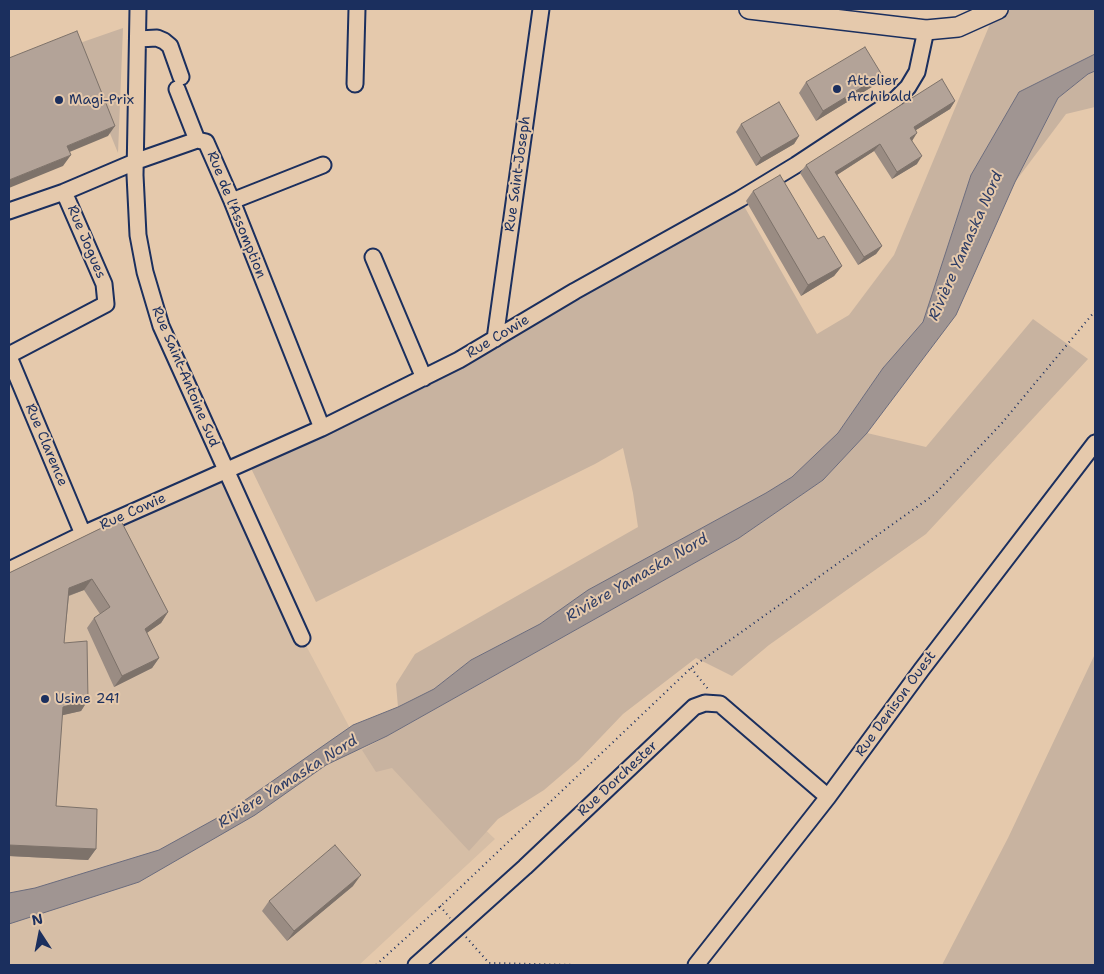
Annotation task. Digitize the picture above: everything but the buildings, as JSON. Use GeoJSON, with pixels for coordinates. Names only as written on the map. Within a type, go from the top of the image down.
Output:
{"type":"FeatureCollection","features":[{"type":"Feature","properties":{"kind":"main road"},"geometry":{"type":"LineString","coordinates":[[749,9],[926,30],[958,27],[998,9]]}},
{"type":"Feature","properties":{"kind":"street","name":"Rue Saint-Antoine Sud"},"geometry":{"type":"LineString","coordinates":[[138,9],[136,175],[138,234],[144,272],[161,326],[302,638]]}},
{"type":"Feature","properties":{"kind":"street"},"geometry":{"type":"LineString","coordinates":[[355,84],[357,9]]}},
{"type":"Feature","properties":{"kind":"street","name":"Rue Saint-Joseph"},"geometry":{"type":"LineString","coordinates":[[495,339],[541,9]]}},
{"type":"Feature","properties":{"kind":"street","name":"Rue Cowie"},"geometry":{"type":"LineString","coordinates":[[9,570],[83,534],[322,428],[424,378],[459,360],[575,291],[788,170],[896,98],[908,87],[917,72],[926,30]]}},
{"type":"Feature","properties":{"kind":"street"},"geometry":{"type":"LineString","coordinates":[[138,38],[157,38],[170,46],[179,83],[197,140]]}},
{"type":"Feature","properties":{"kind":"street","name":"Rue de l'Assomption"},"geometry":{"type":"LineString","coordinates":[[9,212],[64,192],[137,161],[197,140],[206,142],[232,201],[322,428]]}},
{"type":"Feature","properties":{"kind":"street"},"geometry":{"type":"LineString","coordinates":[[232,201],[323,165]]}},
{"type":"Feature","properties":{"kind":"street","name":"Rue Jogues"},"geometry":{"type":"LineString","coordinates":[[9,356],[106,304],[104,284],[64,192]]}},
{"type":"Feature","properties":{"kind":"street"},"geometry":{"type":"LineString","coordinates":[[373,257],[424,378]]}},
{"type":"Feature","properties":{"kind":"street","name":"Rue Clarence"},"geometry":{"type":"LineString","coordinates":[[9,356],[83,534]]}},
{"type":"Feature","properties":{"kind":"street","name":"Rue Denison Ouest"},"geometry":{"type":"LineString","coordinates":[[696,965],[828,797],[922,669],[1095,442]]}},
{"type":"Feature","properties":{"kind":"street","name":"Rue Dorchester"},"geometry":{"type":"LineString","coordinates":[[416,965],[526,866],[694,707],[705,703],[720,704]]}},
{"type":"Feature","properties":{"kind":"street"},"geometry":{"type":"LineString","coordinates":[[720,704],[828,797]]}},
{"type":"Feature","properties":{"kind":"path"},"geometry":{"type":"LineString","coordinates":[[376,965],[691,668],[935,494],[1002,423],[1095,311]]}},
{"type":"Feature","properties":{"kind":"path"},"geometry":{"type":"LineString","coordinates":[[691,668],[720,704]]}},
{"type":"Feature","properties":{"kind":"path"},"geometry":{"type":"LineString","coordinates":[[440,906],[489,964],[576,965]]}},
{"type":"Feature","properties":{"kind":"shaded area"},"geometry":{"type":"Polygon","coordinates":[[[1001,9],[1095,9],[1095,54],[1019,92],[971,175],[923,322],[883,368],[838,433],[792,477],[588,590],[540,624],[471,660],[434,689],[398,707],[396,684],[415,654],[638,527],[623,448],[595,464],[316,602],[248,462],[322,428],[740,199],[817,334],[849,315],[894,255],[995,12],[1001,9]]]}},
{"type":"Feature","properties":{"kind":"shaded area"},"geometry":{"type":"Polygon","coordinates":[[[123,28],[118,153],[74,45],[123,28]]]}},
{"type":"Feature","properties":{"kind":"shaded area"},"geometry":{"type":"Polygon","coordinates":[[[1095,71],[1095,107],[1066,114],[1015,182],[1058,98],[1088,74],[1095,71]]]}},
{"type":"Feature","properties":{"kind":"shaded area"},"geometry":{"type":"Polygon","coordinates":[[[1033,319],[1088,359],[926,534],[769,645],[732,676],[696,658],[623,714],[579,760],[544,790],[498,819],[469,851],[392,768],[376,772],[362,750],[739,538],[823,480],[867,433],[926,447],[1033,319]]]}},
{"type":"Feature","properties":{"kind":"shaded area"},"geometry":{"type":"Polygon","coordinates":[[[225,471],[302,638],[361,749],[387,736],[495,839],[359,965],[9,965],[9,570],[225,471]]]}},
{"type":"Feature","properties":{"kind":"shaded area"},"geometry":{"type":"Polygon","coordinates":[[[1095,654],[1095,965],[942,965],[1008,838],[1095,654]]]}},
{"type":"Feature","properties":{"kind":"water","name":"Rivière Yamaska Nord"},"geometry":{"type":"Polygon","coordinates":[[[1095,54],[1095,71],[1088,74],[1058,98],[1015,182],[956,315],[867,433],[823,480],[739,538],[387,736],[326,765],[255,815],[139,882],[9,924],[9,893],[35,888],[159,850],[228,812],[353,725],[398,707],[434,689],[471,660],[540,624],[588,590],[792,477],[838,433],[883,368],[923,322],[971,175],[1019,92],[1095,54]]]}},
{"type":"Feature","properties":{"kind":"place","name":"Attelier Archibald"},"geometry":{"type":"Point","coordinates":[837,89]}},
{"type":"Feature","properties":{"kind":"place","name":"Magi-Prix"},"geometry":{"type":"Point","coordinates":[59,100]}},
{"type":"Feature","properties":{"kind":"place","name":"Usine 241"},"geometry":{"type":"Point","coordinates":[45,699]}}]}
